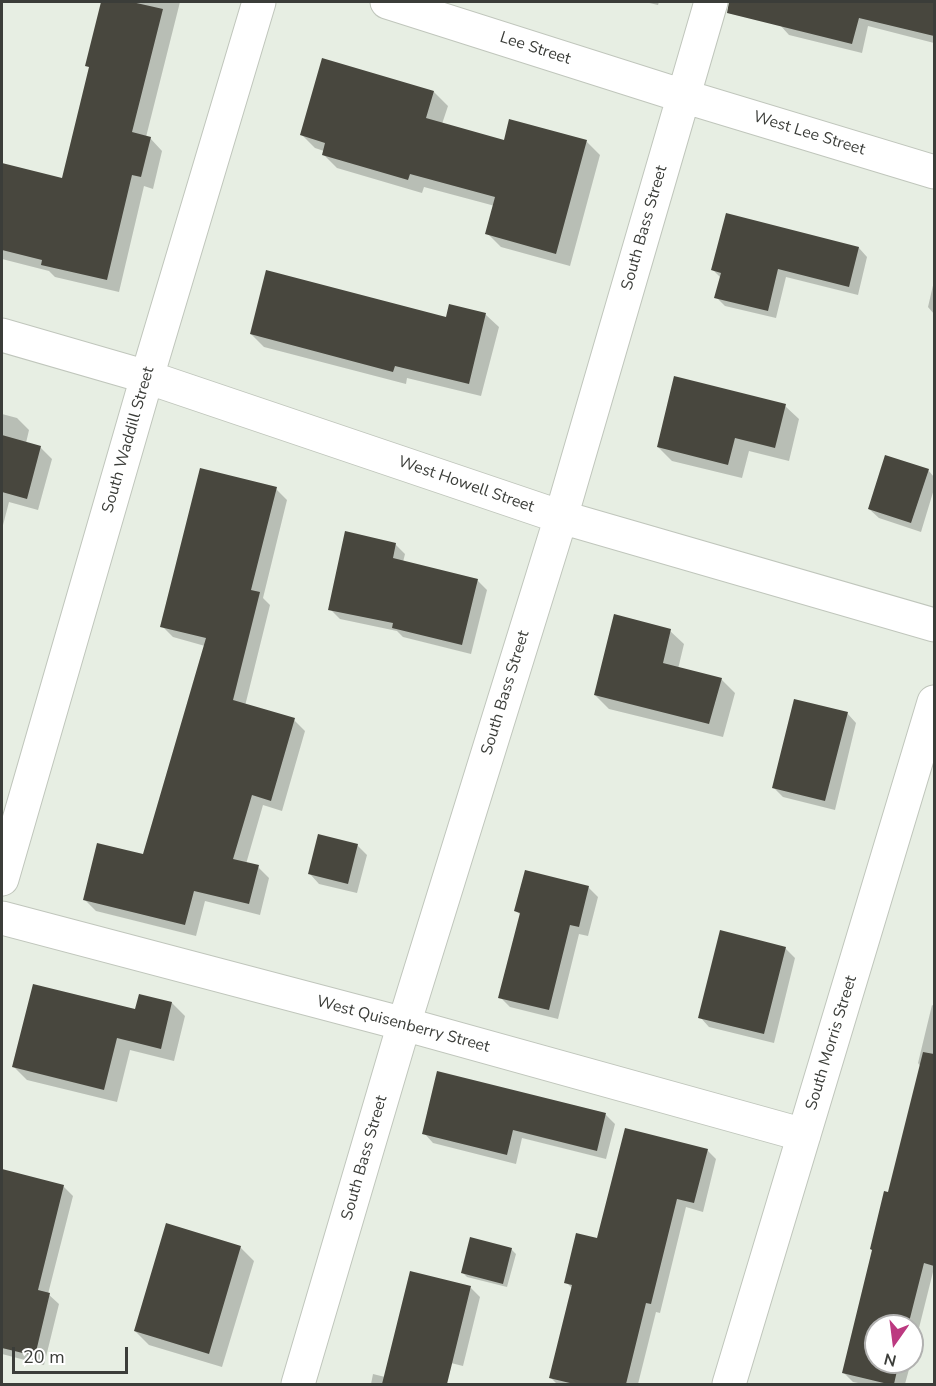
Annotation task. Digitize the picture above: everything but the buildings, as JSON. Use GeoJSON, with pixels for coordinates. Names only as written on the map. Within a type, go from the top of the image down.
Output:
{"type":"FeatureCollection","features":[{"type":"Feature","properties":{"kind":"street","name":"South Waddill Street"},"geometry":{"type":"LineString","coordinates":[[2,879],[147,377],[259,2]]}},
{"type":"Feature","properties":{"kind":"street","name":"Lee Street"},"geometry":{"type":"LineString","coordinates":[[387,2],[684,96]]}},
{"type":"Feature","properties":{"kind":"street","name":"South Bass Street"},"geometry":{"type":"LineString","coordinates":[[298,1384],[404,1024],[561,517],[711,2]]}},
{"type":"Feature","properties":{"kind":"street","name":"West Lee Street"},"geometry":{"type":"LineString","coordinates":[[684,96],[934,172]]}},
{"type":"Feature","properties":{"kind":"street","name":"West Howell Street"},"geometry":{"type":"LineString","coordinates":[[2,335],[147,377],[561,517],[934,625]]}},
{"type":"Feature","properties":{"kind":"street","name":"South Morris Street"},"geometry":{"type":"LineString","coordinates":[[729,1384],[934,702]]}},
{"type":"Feature","properties":{"kind":"street","name":"West Quisenberry Street"},"geometry":{"type":"LineString","coordinates":[[2,918],[404,1024],[804,1135]]}}]}
